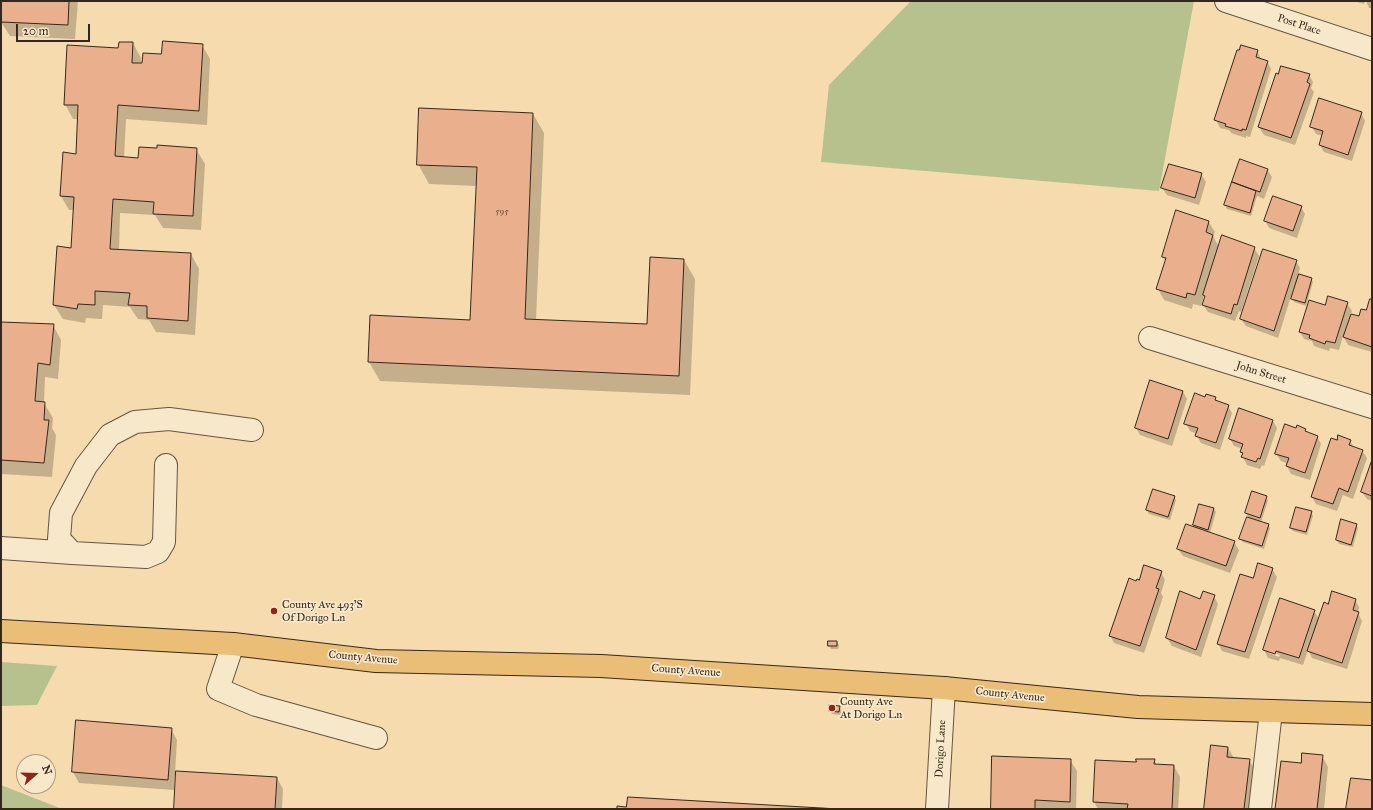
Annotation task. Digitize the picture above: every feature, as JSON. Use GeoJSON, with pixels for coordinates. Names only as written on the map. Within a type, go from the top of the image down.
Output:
{"type":"FeatureCollection","features":[{"type":"Feature","properties":{"kind":"main road","name":"County Avenue"},"geometry":{"type":"LineString","coordinates":[[1,630],[233,644],[376,661],[601,666],[944,688],[1138,707],[1372,714]]}},
{"type":"Feature","properties":{"kind":"street","name":"Post Place"},"geometry":{"type":"LineString","coordinates":[[1226,1],[1372,49]]}},
{"type":"Feature","properties":{"kind":"street","name":"John Street"},"geometry":{"type":"LineString","coordinates":[[1150,338],[1372,407]]}},
{"type":"Feature","properties":{"kind":"street"},"geometry":{"type":"LineString","coordinates":[[72,553],[59,539],[61,512],[86,466],[110,435],[135,422],[168,419],[252,430]]}},
{"type":"Feature","properties":{"kind":"street"},"geometry":{"type":"LineString","coordinates":[[1,548],[146,557],[158,552],[164,542],[166,465]]}},
{"type":"Feature","properties":{"kind":"street"},"geometry":{"type":"LineString","coordinates":[[233,644],[218,689],[256,705],[376,738]]}},
{"type":"Feature","properties":{"kind":"street","name":"Dorigo Lane"},"geometry":{"type":"LineString","coordinates":[[937,809],[944,688]]}},
{"type":"Feature","properties":{"kind":"street"},"geometry":{"type":"LineString","coordinates":[[1260,809],[1271,712]]}},
{"type":"Feature","properties":{"kind":"green space"},"geometry":{"type":"Polygon","coordinates":[[[911,1],[1194,1],[1159,191],[821,162],[829,85],[911,1]]]}},
{"type":"Feature","properties":{"kind":"green space"},"geometry":{"type":"Polygon","coordinates":[[[1,662],[57,666],[37,705],[1,706],[1,662]]]}},
{"type":"Feature","properties":{"kind":"green space"},"geometry":{"type":"Polygon","coordinates":[[[1,785],[16,791],[16,794],[24,794],[62,809],[1,809],[1,785]]]}},
{"type":"Feature","properties":{"kind":"building"},"geometry":{"type":"Polygon","coordinates":[[[2,1],[69,1],[68,25],[1,22],[2,1]]]}},
{"type":"Feature","properties":{"kind":"building"},"geometry":{"type":"Polygon","coordinates":[[[163,41],[203,44],[199,111],[118,105],[115,156],[138,158],[139,147],[157,148],[157,145],[197,148],[193,216],[153,214],[154,202],[113,199],[110,249],[191,253],[188,321],[147,318],[147,306],[128,305],[130,293],[95,291],[95,305],[78,304],[77,309],[53,305],[57,246],[71,248],[74,197],[60,196],[63,152],[76,154],[78,105],[64,105],[67,45],[118,48],[119,42],[133,42],[132,63],[142,63],[143,53],[161,54],[163,41]]]}},
{"type":"Feature","properties":{"kind":"building"},"geometry":{"type":"Polygon","coordinates":[[[1241,45],[1258,50],[1256,57],[1268,61],[1246,130],[1242,129],[1242,131],[1225,126],[1226,124],[1214,120],[1237,50],[1239,50],[1241,45]]]}},
{"type":"Feature","properties":{"kind":"building"},"geometry":{"type":"Polygon","coordinates":[[[1281,66],[1310,74],[1307,82],[1310,84],[1291,138],[1258,127],[1276,73],[1278,74],[1281,66]]]}},
{"type":"Feature","properties":{"kind":"building"},"geometry":{"type":"Polygon","coordinates":[[[1319,98],[1362,112],[1348,155],[1319,145],[1323,131],[1310,127],[1319,98]]]}},
{"type":"Feature","properties":{"kind":"building"},"geometry":{"type":"Polygon","coordinates":[[[419,108],[533,113],[525,319],[647,324],[650,257],[684,259],[679,376],[368,362],[370,315],[470,320],[477,167],[417,165],[419,108]]]}},
{"type":"Feature","properties":{"kind":"building"},"geometry":{"type":"Polygon","coordinates":[[[1240,159],[1268,169],[1260,192],[1232,182],[1240,159]]]}},
{"type":"Feature","properties":{"kind":"building"},"geometry":{"type":"Polygon","coordinates":[[[1169,164],[1202,173],[1195,198],[1161,188],[1169,164]]]}},
{"type":"Feature","properties":{"kind":"building"},"geometry":{"type":"Polygon","coordinates":[[[1232,182],[1256,191],[1250,213],[1224,205],[1232,182]]]}},
{"type":"Feature","properties":{"kind":"building"},"geometry":{"type":"Polygon","coordinates":[[[1273,196],[1302,206],[1293,231],[1264,221],[1273,196]]]}},
{"type":"Feature","properties":{"kind":"building"},"geometry":{"type":"Polygon","coordinates":[[[1176,210],[1209,221],[1206,232],[1213,235],[1195,295],[1187,293],[1186,298],[1156,289],[1166,258],[1162,257],[1176,210]]]}},
{"type":"Feature","properties":{"kind":"building"},"geometry":{"type":"Polygon","coordinates":[[[1222,235],[1255,247],[1237,305],[1234,304],[1231,314],[1202,305],[1205,296],[1203,295],[1222,235]]]}},
{"type":"Feature","properties":{"kind":"building"},"geometry":{"type":"Polygon","coordinates":[[[1263,249],[1297,260],[1274,331],[1240,319],[1263,249]]]}},
{"type":"Feature","properties":{"kind":"building"},"geometry":{"type":"Polygon","coordinates":[[[1299,274],[1312,278],[1305,303],[1291,299],[1299,274]]]}},
{"type":"Feature","properties":{"kind":"building"},"geometry":{"type":"Polygon","coordinates":[[[1328,296],[1348,302],[1335,343],[1326,341],[1325,344],[1309,338],[1310,335],[1299,332],[1309,300],[1325,305],[1328,296]]]}},
{"type":"Feature","properties":{"kind":"building"},"geometry":{"type":"Polygon","coordinates":[[[1370,299],[1372,299],[1372,347],[1343,337],[1351,314],[1359,316],[1361,309],[1366,310],[1370,299]]]}},
{"type":"Feature","properties":{"kind":"building"},"geometry":{"type":"Polygon","coordinates":[[[1,322],[54,324],[50,365],[38,363],[35,401],[45,402],[44,420],[49,420],[44,463],[1,460],[1,322]]]}},
{"type":"Feature","properties":{"kind":"building"},"geometry":{"type":"Polygon","coordinates":[[[1150,380],[1183,391],[1168,439],[1135,428],[1150,380]]]}},
{"type":"Feature","properties":{"kind":"building"},"geometry":{"type":"Polygon","coordinates":[[[1195,393],[1205,397],[1206,394],[1216,397],[1215,400],[1229,405],[1216,443],[1195,436],[1198,428],[1184,424],[1195,393]]]}},
{"type":"Feature","properties":{"kind":"building"},"geometry":{"type":"Polygon","coordinates":[[[1239,408],[1273,420],[1260,459],[1258,458],[1256,462],[1241,457],[1243,453],[1240,452],[1243,444],[1229,439],[1239,408]]]}},
{"type":"Feature","properties":{"kind":"building"},"geometry":{"type":"Polygon","coordinates":[[[1285,424],[1296,428],[1297,425],[1306,429],[1305,431],[1318,436],[1305,473],[1286,466],[1289,458],[1275,454],[1285,424]]]}},
{"type":"Feature","properties":{"kind":"building"},"geometry":{"type":"Polygon","coordinates":[[[1338,435],[1351,440],[1349,445],[1363,450],[1348,492],[1339,488],[1333,504],[1311,497],[1331,438],[1337,440],[1338,435]]]}},
{"type":"Feature","properties":{"kind":"building"},"geometry":{"type":"Polygon","coordinates":[[[1372,460],[1372,496],[1361,492],[1372,460]]]}},
{"type":"Feature","properties":{"kind":"building"},"geometry":{"type":"Polygon","coordinates":[[[1153,489],[1175,496],[1168,517],[1146,510],[1153,489]]]}},
{"type":"Feature","properties":{"kind":"building"},"geometry":{"type":"Polygon","coordinates":[[[1252,491],[1267,496],[1260,518],[1245,513],[1252,491]]]}},
{"type":"Feature","properties":{"kind":"building"},"geometry":{"type":"Polygon","coordinates":[[[1199,504],[1214,508],[1208,530],[1193,525],[1199,504]]]}},
{"type":"Feature","properties":{"kind":"building"},"geometry":{"type":"Polygon","coordinates":[[[1296,507],[1312,511],[1306,532],[1290,528],[1296,507]]]}},
{"type":"Feature","properties":{"kind":"building"},"geometry":{"type":"Polygon","coordinates":[[[1247,517],[1269,524],[1262,546],[1239,539],[1247,517]]]}},
{"type":"Feature","properties":{"kind":"building"},"geometry":{"type":"Polygon","coordinates":[[[1341,519],[1357,524],[1351,545],[1336,540],[1341,519]]]}},
{"type":"Feature","properties":{"kind":"building"},"geometry":{"type":"Polygon","coordinates":[[[1186,524],[1235,541],[1226,566],[1177,549],[1186,524]]]}},
{"type":"Feature","properties":{"kind":"building"},"geometry":{"type":"Polygon","coordinates":[[[1258,563],[1273,568],[1245,652],[1217,644],[1240,574],[1253,578],[1258,563]]]}},
{"type":"Feature","properties":{"kind":"building"},"geometry":{"type":"Polygon","coordinates":[[[1144,565],[1162,571],[1156,588],[1159,589],[1140,646],[1109,636],[1129,578],[1136,581],[1137,579],[1139,580],[1144,565]]]}},
{"type":"Feature","properties":{"kind":"building"},"geometry":{"type":"Polygon","coordinates":[[[1180,591],[1200,599],[1203,591],[1215,595],[1196,650],[1166,638],[1180,591]]]}},
{"type":"Feature","properties":{"kind":"building"},"geometry":{"type":"Polygon","coordinates":[[[1332,591],[1356,599],[1353,610],[1359,612],[1342,663],[1307,651],[1324,602],[1328,604],[1332,591]]]}},
{"type":"Feature","properties":{"kind":"building"},"geometry":{"type":"Polygon","coordinates":[[[1280,598],[1315,610],[1299,658],[1276,651],[1275,654],[1263,650],[1280,598]]]}},
{"type":"Feature","properties":{"kind":"building"},"geometry":{"type":"Polygon","coordinates":[[[828,641],[837,641],[837,646],[828,646],[828,641]]]}},
{"type":"Feature","properties":{"kind":"building"},"geometry":{"type":"Polygon","coordinates":[[[829,705],[840,706],[839,712],[829,711],[829,705]]]}},
{"type":"Feature","properties":{"kind":"building"},"geometry":{"type":"Polygon","coordinates":[[[76,720],[172,728],[168,780],[72,772],[76,720]]]}},
{"type":"Feature","properties":{"kind":"building"},"geometry":{"type":"Polygon","coordinates":[[[1211,745],[1228,747],[1227,757],[1250,759],[1244,809],[1204,809],[1211,745]]]}},
{"type":"Feature","properties":{"kind":"building"},"geometry":{"type":"Polygon","coordinates":[[[1302,753],[1323,755],[1317,809],[1275,809],[1281,761],[1301,763],[1302,753]]]}},
{"type":"Feature","properties":{"kind":"building"},"geometry":{"type":"Polygon","coordinates":[[[992,756],[1071,759],[1070,802],[1035,800],[1035,809],[991,809],[992,756]]]}},
{"type":"Feature","properties":{"kind":"building"},"geometry":{"type":"Polygon","coordinates":[[[1136,759],[1155,759],[1154,764],[1174,765],[1172,809],[1127,809],[1128,804],[1093,802],[1095,760],[1136,762],[1136,759]]]}},
{"type":"Feature","properties":{"kind":"building"},"geometry":{"type":"Polygon","coordinates":[[[176,771],[277,777],[275,809],[174,809],[176,771]]]}},
{"type":"Feature","properties":{"kind":"building"},"geometry":{"type":"Polygon","coordinates":[[[1351,778],[1372,780],[1372,809],[1346,809],[1351,778]]]}},
{"type":"Feature","properties":{"kind":"building"},"geometry":{"type":"Polygon","coordinates":[[[628,797],[839,809],[617,809],[617,806],[626,807],[628,797]]]}},
{"type":"Feature","properties":{"kind":"place","name":"County Ave 493'S Of Dorigo Ln"},"geometry":{"type":"Point","coordinates":[274,611]}},
{"type":"Feature","properties":{"kind":"place","name":"County Ave At Dorigo Ln"},"geometry":{"type":"Point","coordinates":[832,708]}}]}
